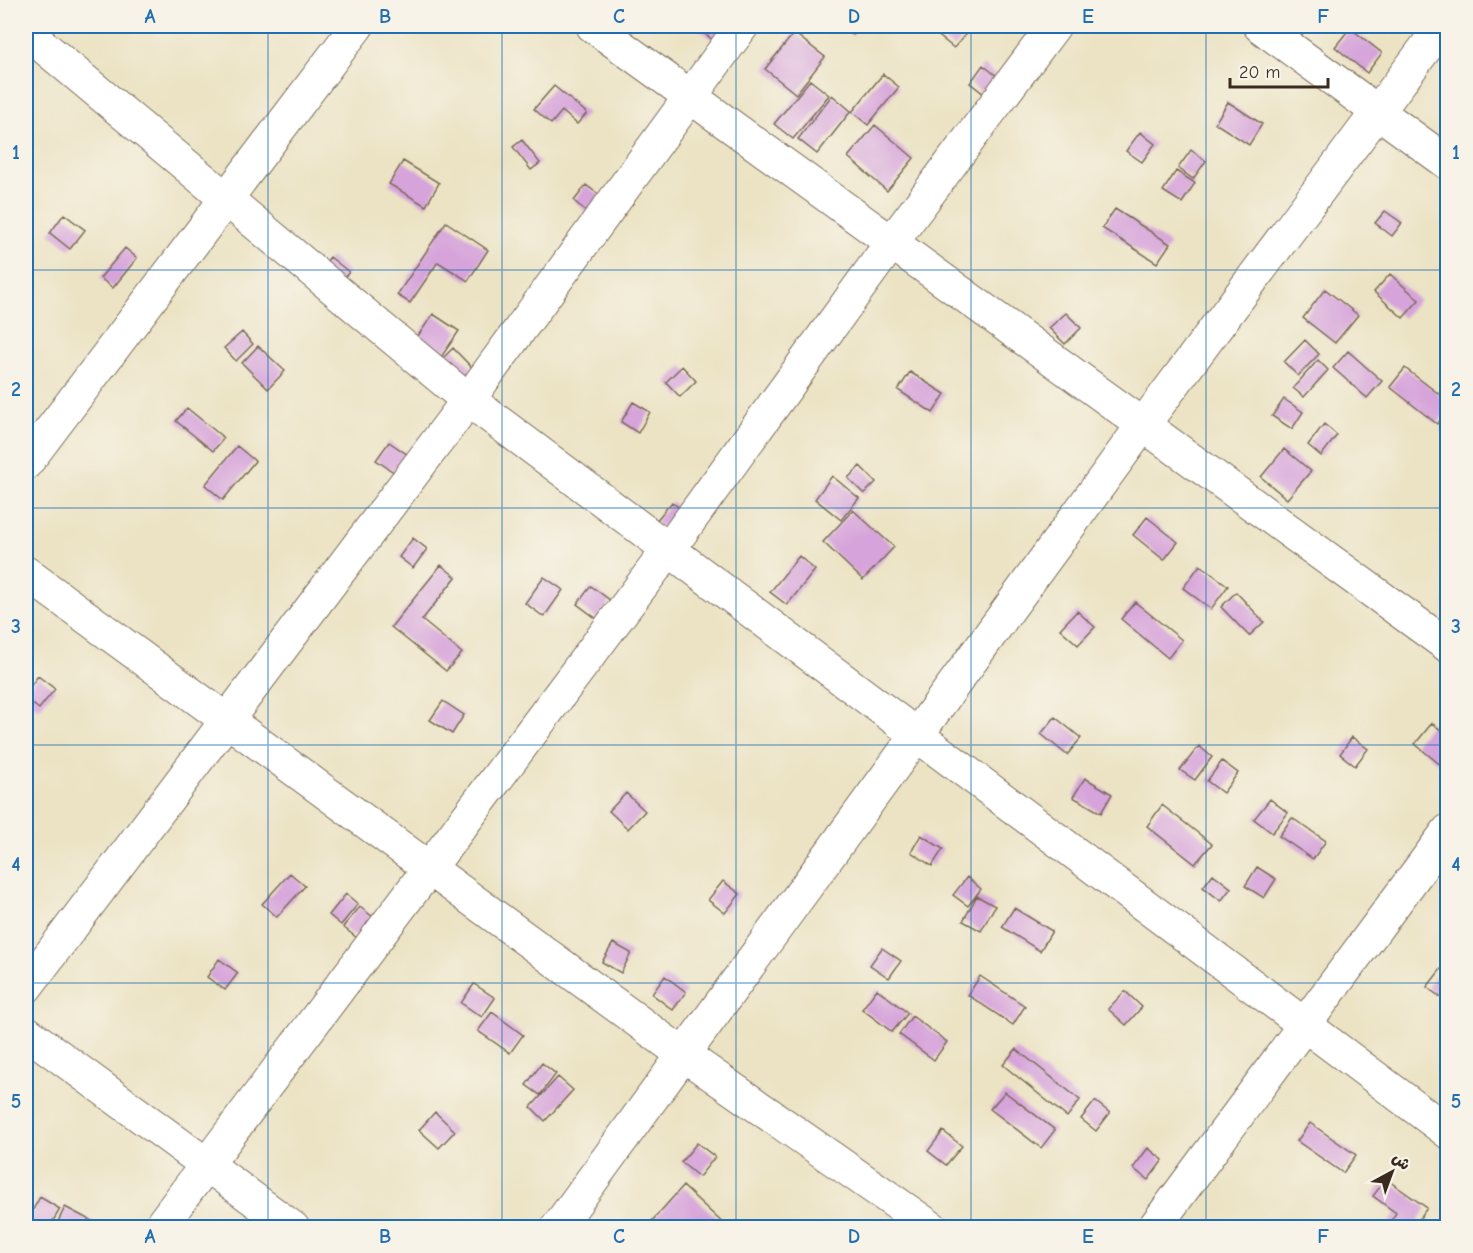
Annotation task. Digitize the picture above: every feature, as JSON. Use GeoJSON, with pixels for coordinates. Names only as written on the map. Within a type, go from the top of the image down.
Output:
{"type":"FeatureCollection","features":[{"type":"Feature","properties":{"kind":"street"},"geometry":{"type":"LineString","coordinates":[[26,463],[357,26]]}},
{"type":"Feature","properties":{"kind":"street"},"geometry":{"type":"LineString","coordinates":[[593,26],[1448,646]]}},
{"type":"Feature","properties":{"kind":"street"},"geometry":{"type":"LineString","coordinates":[[26,987],[469,399],[742,26]]}},
{"type":"Feature","properties":{"kind":"street"},"geometry":{"type":"LineString","coordinates":[[159,1227],[669,549],[892,242],[1054,26]]}},
{"type":"Feature","properties":{"kind":"street"},"geometry":{"type":"LineString","coordinates":[[1260,26],[1448,163]]}},
{"type":"Feature","properties":{"kind":"street"},"geometry":{"type":"LineString","coordinates":[[557,1227],[1143,425],[1442,26]]}},
{"type":"Feature","properties":{"kind":"street"},"geometry":{"type":"LineString","coordinates":[[26,32],[469,399],[1448,1132]]}},
{"type":"Feature","properties":{"kind":"street"},"geometry":{"type":"LineString","coordinates":[[26,573],[684,1055],[932,1227]]}},
{"type":"Feature","properties":{"kind":"street"},"geometry":{"type":"LineString","coordinates":[[1154,1227],[1448,831]]}},
{"type":"Feature","properties":{"kind":"street"},"geometry":{"type":"LineString","coordinates":[[26,1032],[293,1227]]}},
{"type":"Feature","properties":{"kind":"building"},"geometry":{"type":"Polygon","coordinates":[[[702,26],[736,26],[720,46],[699,29],[702,26]]]}},
{"type":"Feature","properties":{"kind":"building"},"geometry":{"type":"Polygon","coordinates":[[[841,26],[861,26],[853,35],[841,26]]]}},
{"type":"Feature","properties":{"kind":"building"},"geometry":{"type":"Polygon","coordinates":[[[926,26],[966,26],[970,29],[954,48],[926,26]]]}},
{"type":"Feature","properties":{"kind":"building"},"geometry":{"type":"Polygon","coordinates":[[[1350,28],[1382,53],[1367,73],[1335,47],[1350,28]]]}},
{"type":"Feature","properties":{"kind":"building"},"geometry":{"type":"Polygon","coordinates":[[[794,33],[825,57],[796,94],[765,69],[794,33]]]}},
{"type":"Feature","properties":{"kind":"building"},"geometry":{"type":"Polygon","coordinates":[[[983,65],[998,77],[984,94],[970,83],[983,65]]]}},
{"type":"Feature","properties":{"kind":"building"},"geometry":{"type":"Polygon","coordinates":[[[883,74],[899,87],[868,125],[852,112],[883,74]]]}},
{"type":"Feature","properties":{"kind":"building"},"geometry":{"type":"Polygon","coordinates":[[[810,80],[829,95],[793,139],[774,124],[810,80]]]}},
{"type":"Feature","properties":{"kind":"building"},"geometry":{"type":"Polygon","coordinates":[[[554,86],[587,113],[577,124],[562,111],[551,124],[534,109],[554,86]]]}},
{"type":"Feature","properties":{"kind":"building"},"geometry":{"type":"Polygon","coordinates":[[[832,95],[851,111],[817,154],[798,139],[832,95]]]}},
{"type":"Feature","properties":{"kind":"building"},"geometry":{"type":"Polygon","coordinates":[[[1228,102],[1262,124],[1249,145],[1215,123],[1228,102]]]}},
{"type":"Feature","properties":{"kind":"building"},"geometry":{"type":"Polygon","coordinates":[[[875,125],[914,158],[887,191],[848,157],[875,125]]]}},
{"type":"Feature","properties":{"kind":"building"},"geometry":{"type":"Polygon","coordinates":[[[1140,132],[1155,144],[1142,162],[1126,151],[1140,132]]]}},
{"type":"Feature","properties":{"kind":"building"},"geometry":{"type":"Polygon","coordinates":[[[522,140],[540,163],[531,170],[513,147],[522,140]]]}},
{"type":"Feature","properties":{"kind":"building"},"geometry":{"type":"Polygon","coordinates":[[[1191,150],[1206,161],[1193,179],[1178,168],[1191,150]]]}},
{"type":"Feature","properties":{"kind":"building"},"geometry":{"type":"Polygon","coordinates":[[[403,161],[439,183],[426,206],[389,184],[403,161]]]}},
{"type":"Feature","properties":{"kind":"building"},"geometry":{"type":"Polygon","coordinates":[[[1176,171],[1195,183],[1182,203],[1163,191],[1176,171]]]}},
{"type":"Feature","properties":{"kind":"building"},"geometry":{"type":"Polygon","coordinates":[[[586,185],[602,197],[589,214],[574,201],[586,185]]]}},
{"type":"Feature","properties":{"kind":"building"},"geometry":{"type":"Polygon","coordinates":[[[1115,209],[1170,244],[1157,263],[1102,228],[1115,209]]]}},
{"type":"Feature","properties":{"kind":"building"},"geometry":{"type":"Polygon","coordinates":[[[1385,211],[1402,223],[1392,236],[1375,223],[1385,211]]]}},
{"type":"Feature","properties":{"kind":"building"},"geometry":{"type":"Polygon","coordinates":[[[64,214],[85,230],[70,249],[50,233],[64,214]]]}},
{"type":"Feature","properties":{"kind":"building"},"geometry":{"type":"Polygon","coordinates":[[[446,222],[488,250],[468,281],[438,262],[410,303],[397,295],[446,222]]]}},
{"type":"Feature","properties":{"kind":"building"},"geometry":{"type":"Polygon","coordinates":[[[125,248],[137,258],[113,288],[100,278],[125,248]]]}},
{"type":"Feature","properties":{"kind":"building"},"geometry":{"type":"Polygon","coordinates":[[[330,257],[349,272],[336,288],[317,273],[330,257]]]}},
{"type":"Feature","properties":{"kind":"building"},"geometry":{"type":"Polygon","coordinates":[[[1390,274],[1419,300],[1403,318],[1374,292],[1390,274]]]}},
{"type":"Feature","properties":{"kind":"building"},"geometry":{"type":"Polygon","coordinates":[[[1325,289],[1358,315],[1335,343],[1303,318],[1325,289]]]}},
{"type":"Feature","properties":{"kind":"building"},"geometry":{"type":"Polygon","coordinates":[[[1066,313],[1081,328],[1065,344],[1049,328],[1066,313]]]}},
{"type":"Feature","properties":{"kind":"building"},"geometry":{"type":"Polygon","coordinates":[[[433,314],[459,331],[437,363],[411,346],[433,314]]]}},
{"type":"Feature","properties":{"kind":"building"},"geometry":{"type":"Polygon","coordinates":[[[242,332],[253,344],[236,361],[224,348],[242,332]]]}},
{"type":"Feature","properties":{"kind":"building"},"geometry":{"type":"Polygon","coordinates":[[[1305,340],[1319,354],[1298,376],[1284,362],[1305,340]]]}},
{"type":"Feature","properties":{"kind":"building"},"geometry":{"type":"Polygon","coordinates":[[[258,346],[285,371],[268,389],[242,363],[258,346]]]}},
{"type":"Feature","properties":{"kind":"building"},"geometry":{"type":"Polygon","coordinates":[[[453,348],[480,376],[466,388],[441,360],[453,348]]]}},
{"type":"Feature","properties":{"kind":"building"},"geometry":{"type":"Polygon","coordinates":[[[1348,351],[1382,381],[1367,398],[1333,368],[1348,351]]]}},
{"type":"Feature","properties":{"kind":"building"},"geometry":{"type":"Polygon","coordinates":[[[1318,360],[1328,370],[1304,397],[1293,388],[1318,360]]]}},
{"type":"Feature","properties":{"kind":"building"},"geometry":{"type":"Polygon","coordinates":[[[682,366],[696,381],[680,397],[666,382],[682,366]]]}},
{"type":"Feature","properties":{"kind":"building"},"geometry":{"type":"Polygon","coordinates":[[[1405,368],[1448,401],[1448,412],[1437,424],[1390,387],[1405,368]]]}},
{"type":"Feature","properties":{"kind":"building"},"geometry":{"type":"Polygon","coordinates":[[[910,372],[945,394],[933,413],[898,390],[910,372]]]}},
{"type":"Feature","properties":{"kind":"building"},"geometry":{"type":"Polygon","coordinates":[[[1284,399],[1303,412],[1292,429],[1272,416],[1284,399]]]}},
{"type":"Feature","properties":{"kind":"building"},"geometry":{"type":"Polygon","coordinates":[[[633,402],[650,412],[638,433],[621,422],[633,402]]]}},
{"type":"Feature","properties":{"kind":"building"},"geometry":{"type":"Polygon","coordinates":[[[187,408],[224,438],[213,451],[176,421],[187,408]]]}},
{"type":"Feature","properties":{"kind":"building"},"geometry":{"type":"Polygon","coordinates":[[[1448,417],[1448,435],[1440,430],[1448,417]]]}},
{"type":"Feature","properties":{"kind":"building"},"geometry":{"type":"Polygon","coordinates":[[[1324,424],[1337,435],[1321,456],[1308,445],[1324,424]]]}},
{"type":"Feature","properties":{"kind":"building"},"geometry":{"type":"Polygon","coordinates":[[[389,442],[408,455],[395,473],[376,460],[389,442]]]}},
{"type":"Feature","properties":{"kind":"building"},"geometry":{"type":"Polygon","coordinates":[[[237,446],[255,461],[223,500],[205,485],[237,446]]]}},
{"type":"Feature","properties":{"kind":"building"},"geometry":{"type":"Polygon","coordinates":[[[1284,449],[1311,471],[1287,499],[1261,477],[1284,449]]]}},
{"type":"Feature","properties":{"kind":"building"},"geometry":{"type":"Polygon","coordinates":[[[860,466],[876,482],[864,494],[848,478],[860,466]]]}},
{"type":"Feature","properties":{"kind":"building"},"geometry":{"type":"Polygon","coordinates":[[[832,476],[859,498],[841,520],[815,499],[832,476]]]}},
{"type":"Feature","properties":{"kind":"building"},"geometry":{"type":"Polygon","coordinates":[[[672,502],[688,515],[671,536],[655,522],[672,502]]]}},
{"type":"Feature","properties":{"kind":"building"},"geometry":{"type":"Polygon","coordinates":[[[853,510],[894,547],[863,580],[823,542],[853,510]]]}},
{"type":"Feature","properties":{"kind":"building"},"geometry":{"type":"Polygon","coordinates":[[[1147,517],[1178,542],[1164,560],[1133,535],[1147,517]]]}},
{"type":"Feature","properties":{"kind":"building"},"geometry":{"type":"Polygon","coordinates":[[[413,538],[427,549],[413,568],[399,557],[413,538]]]}},
{"type":"Feature","properties":{"kind":"building"},"geometry":{"type":"Polygon","coordinates":[[[799,556],[815,570],[787,605],[770,592],[799,556]]]}},
{"type":"Feature","properties":{"kind":"building"},"geometry":{"type":"Polygon","coordinates":[[[441,565],[456,577],[422,620],[462,653],[446,671],[391,627],[441,565]]]}},
{"type":"Feature","properties":{"kind":"building"},"geometry":{"type":"Polygon","coordinates":[[[1200,565],[1228,586],[1211,609],[1183,588],[1200,565]]]}},
{"type":"Feature","properties":{"kind":"building"},"geometry":{"type":"Polygon","coordinates":[[[544,577],[563,590],[544,617],[525,603],[544,577]]]}},
{"type":"Feature","properties":{"kind":"building"},"geometry":{"type":"Polygon","coordinates":[[[591,586],[611,601],[597,619],[577,604],[591,586]]]}},
{"type":"Feature","properties":{"kind":"building"},"geometry":{"type":"Polygon","coordinates":[[[1236,592],[1264,622],[1249,636],[1221,607],[1236,592]]]}},
{"type":"Feature","properties":{"kind":"building"},"geometry":{"type":"Polygon","coordinates":[[[1135,602],[1182,640],[1168,658],[1121,619],[1135,602]]]}},
{"type":"Feature","properties":{"kind":"building"},"geometry":{"type":"Polygon","coordinates":[[[1077,611],[1095,627],[1078,645],[1060,629],[1077,611]]]}},
{"type":"Feature","properties":{"kind":"building"},"geometry":{"type":"Polygon","coordinates":[[[38,676],[55,689],[39,709],[26,699],[26,692],[38,676]]]}},
{"type":"Feature","properties":{"kind":"building"},"geometry":{"type":"Polygon","coordinates":[[[443,701],[464,715],[452,734],[430,720],[443,701]]]}},
{"type":"Feature","properties":{"kind":"building"},"geometry":{"type":"Polygon","coordinates":[[[1055,717],[1081,738],[1067,755],[1041,734],[1055,717]]]}},
{"type":"Feature","properties":{"kind":"building"},"geometry":{"type":"Polygon","coordinates":[[[1432,723],[1448,736],[1448,771],[1415,744],[1432,723]]]}},
{"type":"Feature","properties":{"kind":"building"},"geometry":{"type":"Polygon","coordinates":[[[1352,737],[1368,749],[1355,766],[1340,754],[1352,737]]]}},
{"type":"Feature","properties":{"kind":"building"},"geometry":{"type":"Polygon","coordinates":[[[1199,746],[1212,757],[1195,780],[1180,770],[1199,746]]]}},
{"type":"Feature","properties":{"kind":"building"},"geometry":{"type":"Polygon","coordinates":[[[1222,761],[1238,773],[1223,793],[1207,781],[1222,761]]]}},
{"type":"Feature","properties":{"kind":"building"},"geometry":{"type":"Polygon","coordinates":[[[1085,778],[1112,794],[1101,813],[1073,797],[1085,778]]]}},
{"type":"Feature","properties":{"kind":"building"},"geometry":{"type":"Polygon","coordinates":[[[626,793],[645,811],[628,829],[609,811],[626,793]]]}},
{"type":"Feature","properties":{"kind":"building"},"geometry":{"type":"Polygon","coordinates":[[[1270,799],[1288,813],[1272,833],[1254,819],[1270,799]]]}},
{"type":"Feature","properties":{"kind":"building"},"geometry":{"type":"Polygon","coordinates":[[[1162,805],[1212,844],[1195,864],[1147,826],[1162,805]]]}},
{"type":"Feature","properties":{"kind":"building"},"geometry":{"type":"Polygon","coordinates":[[[1292,818],[1326,841],[1313,859],[1279,836],[1292,818]]]}},
{"type":"Feature","properties":{"kind":"building"},"geometry":{"type":"Polygon","coordinates":[[[921,835],[943,849],[932,866],[911,852],[921,835]]]}},
{"type":"Feature","properties":{"kind":"building"},"geometry":{"type":"Polygon","coordinates":[[[1257,867],[1276,879],[1264,898],[1245,886],[1257,867]]]}},
{"type":"Feature","properties":{"kind":"building"},"geometry":{"type":"Polygon","coordinates":[[[290,873],[305,886],[277,917],[262,904],[290,873]]]}},
{"type":"Feature","properties":{"kind":"building"},"geometry":{"type":"Polygon","coordinates":[[[1213,874],[1231,888],[1221,901],[1203,887],[1213,874]]]}},
{"type":"Feature","properties":{"kind":"building"},"geometry":{"type":"Polygon","coordinates":[[[967,877],[981,889],[968,906],[953,895],[967,877]]]}},
{"type":"Feature","properties":{"kind":"building"},"geometry":{"type":"Polygon","coordinates":[[[723,881],[740,894],[725,913],[708,900],[723,881]]]}},
{"type":"Feature","properties":{"kind":"building"},"geometry":{"type":"Polygon","coordinates":[[[346,894],[358,904],[341,925],[329,915],[346,894]]]}},
{"type":"Feature","properties":{"kind":"building"},"geometry":{"type":"Polygon","coordinates":[[[977,896],[995,906],[981,931],[963,921],[977,896]]]}},
{"type":"Feature","properties":{"kind":"building"},"geometry":{"type":"Polygon","coordinates":[[[360,907],[373,917],[357,938],[343,927],[360,907]]]}},
{"type":"Feature","properties":{"kind":"building"},"geometry":{"type":"Polygon","coordinates":[[[1014,908],[1052,931],[1040,951],[1002,927],[1014,908]]]}},
{"type":"Feature","properties":{"kind":"building"},"geometry":{"type":"Polygon","coordinates":[[[613,943],[631,953],[621,973],[602,962],[613,943]]]}},
{"type":"Feature","properties":{"kind":"building"},"geometry":{"type":"Polygon","coordinates":[[[882,948],[901,961],[889,978],[870,965],[882,948]]]}},
{"type":"Feature","properties":{"kind":"building"},"geometry":{"type":"Polygon","coordinates":[[[219,959],[238,973],[225,990],[207,977],[219,959]]]}},
{"type":"Feature","properties":{"kind":"building"},"geometry":{"type":"Polygon","coordinates":[[[1441,969],[1448,974],[1448,1003],[1427,987],[1441,969]]]}},
{"type":"Feature","properties":{"kind":"building"},"geometry":{"type":"Polygon","coordinates":[[[665,976],[686,992],[673,1010],[652,994],[665,976]]]}},
{"type":"Feature","properties":{"kind":"building"},"geometry":{"type":"Polygon","coordinates":[[[980,976],[1025,1006],[1013,1025],[968,995],[980,976]]]}},
{"type":"Feature","properties":{"kind":"building"},"geometry":{"type":"Polygon","coordinates":[[[474,984],[495,998],[482,1017],[461,1003],[474,984]]]}},
{"type":"Feature","properties":{"kind":"building"},"geometry":{"type":"Polygon","coordinates":[[[877,989],[908,1013],[892,1032],[862,1009],[877,989]]]}},
{"type":"Feature","properties":{"kind":"building"},"geometry":{"type":"Polygon","coordinates":[[[1125,991],[1142,1007],[1126,1025],[1108,1009],[1125,991]]]}},
{"type":"Feature","properties":{"kind":"building"},"geometry":{"type":"Polygon","coordinates":[[[492,1012],[523,1035],[510,1053],[478,1031],[492,1012]]]}},
{"type":"Feature","properties":{"kind":"building"},"geometry":{"type":"Polygon","coordinates":[[[912,1016],[947,1042],[934,1060],[899,1034],[912,1016]]]}},
{"type":"Feature","properties":{"kind":"building"},"geometry":{"type":"Polygon","coordinates":[[[1016,1049],[1080,1100],[1067,1117],[1003,1065],[1016,1049]]]}},
{"type":"Feature","properties":{"kind":"building"},"geometry":{"type":"Polygon","coordinates":[[[542,1063],[556,1074],[540,1095],[526,1085],[542,1063]]]}},
{"type":"Feature","properties":{"kind":"building"},"geometry":{"type":"Polygon","coordinates":[[[558,1077],[573,1090],[545,1121],[531,1107],[558,1077]]]}},
{"type":"Feature","properties":{"kind":"building"},"geometry":{"type":"Polygon","coordinates":[[[1005,1092],[1055,1130],[1041,1148],[990,1109],[1005,1092]]]}},
{"type":"Feature","properties":{"kind":"building"},"geometry":{"type":"Polygon","coordinates":[[[1095,1101],[1110,1113],[1096,1131],[1081,1119],[1095,1101]]]}},
{"type":"Feature","properties":{"kind":"building"},"geometry":{"type":"Polygon","coordinates":[[[435,1112],[455,1131],[439,1148],[419,1130],[435,1112]]]}},
{"type":"Feature","properties":{"kind":"building"},"geometry":{"type":"Polygon","coordinates":[[[1310,1123],[1356,1155],[1343,1173],[1297,1141],[1310,1123]]]}},
{"type":"Feature","properties":{"kind":"building"},"geometry":{"type":"Polygon","coordinates":[[[943,1131],[962,1146],[946,1165],[928,1151],[943,1131]]]}},
{"type":"Feature","properties":{"kind":"building"},"geometry":{"type":"Polygon","coordinates":[[[697,1143],[715,1157],[699,1177],[681,1162],[697,1143]]]}},
{"type":"Feature","properties":{"kind":"building"},"geometry":{"type":"Polygon","coordinates":[[[1148,1148],[1163,1160],[1148,1180],[1133,1168],[1148,1148]]]}},
{"type":"Feature","properties":{"kind":"building"},"geometry":{"type":"Polygon","coordinates":[[[1386,1179],[1427,1208],[1413,1228],[1386,1228],[1396,1213],[1373,1196],[1386,1179]]]}},
{"type":"Feature","properties":{"kind":"building"},"geometry":{"type":"Polygon","coordinates":[[[683,1186],[728,1228],[657,1228],[651,1222],[683,1186]]]}},
{"type":"Feature","properties":{"kind":"building"},"geometry":{"type":"Polygon","coordinates":[[[40,1197],[60,1209],[49,1228],[26,1228],[26,1222],[40,1197]]]}},
{"type":"Feature","properties":{"kind":"building"},"geometry":{"type":"Polygon","coordinates":[[[65,1207],[105,1228],[55,1228],[65,1207]]]}}]}
